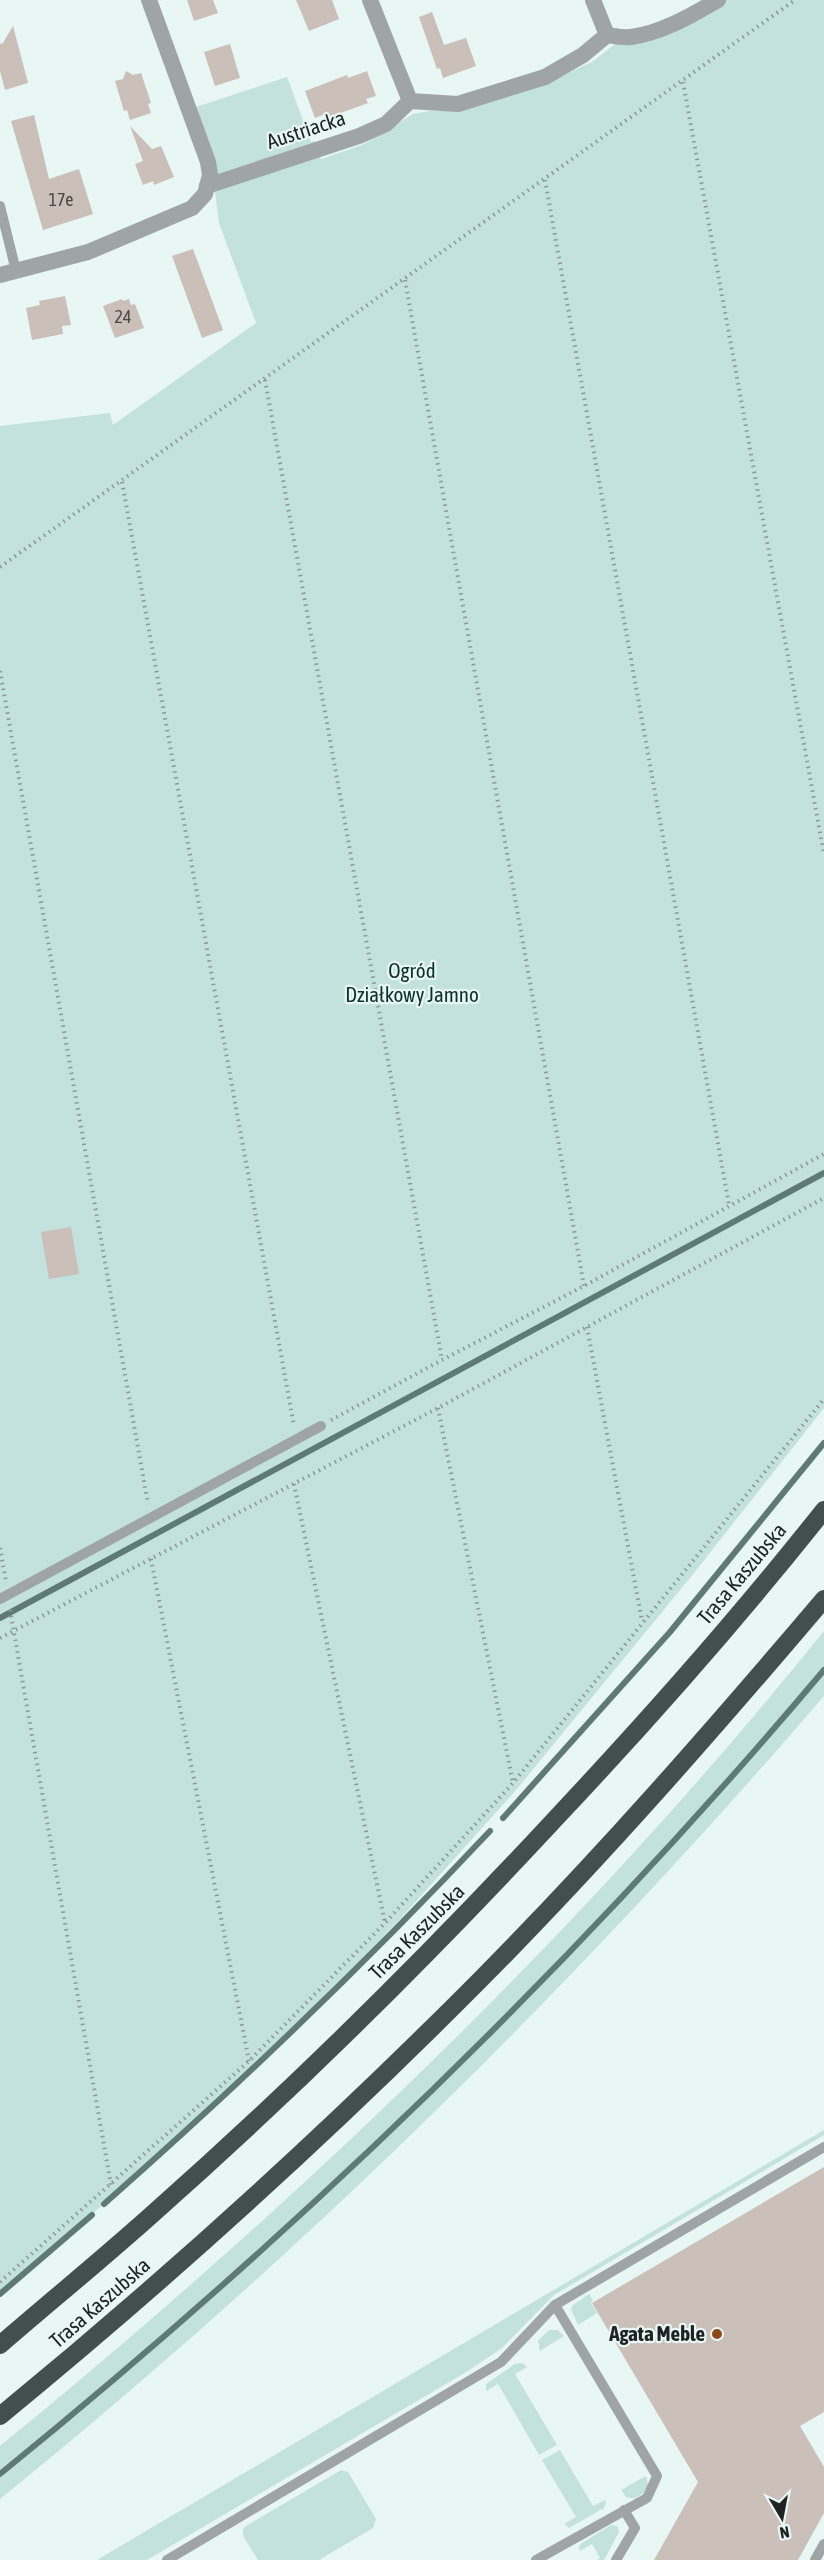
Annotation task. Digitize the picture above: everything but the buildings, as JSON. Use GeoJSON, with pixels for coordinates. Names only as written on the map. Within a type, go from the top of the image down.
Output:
{"type":"FeatureCollection","features":[{"type":"Feature","properties":{"kind":"highway","name":"Trasa Kaszubska"},"geometry":{"type":"LineString","coordinates":[[0,2344],[200,2171],[298,2081],[436,1946],[638,1729],[824,1510]]}},
{"type":"Feature","properties":{"kind":"highway","name":"Trasa Kaszubska"},"geometry":{"type":"LineString","coordinates":[[0,2416],[144,2296],[299,2157],[481,1979],[611,1842],[734,1705],[824,1599]]}},
{"type":"Feature","properties":{"kind":"street"},"geometry":{"type":"LineString","coordinates":[[8,273],[88,252],[192,208],[205,194],[210,175],[208,162],[149,0]]}},
{"type":"Feature","properties":{"kind":"street"},"geometry":{"type":"LineString","coordinates":[[370,0],[410,101],[458,104],[546,77],[584,55],[607,35],[631,37],[657,30],[692,16],[718,0]]}},
{"type":"Feature","properties":{"kind":"street"},"geometry":{"type":"LineString","coordinates":[[593,0],[607,35]]}},
{"type":"Feature","properties":{"kind":"street","name":"Austriacka"},"geometry":{"type":"LineString","coordinates":[[207,186],[359,136],[386,124],[410,101]]}},
{"type":"Feature","properties":{"kind":"lane"},"geometry":{"type":"LineString","coordinates":[[0,206],[8,273]]}},
{"type":"Feature","properties":{"kind":"lane"},"geometry":{"type":"LineString","coordinates":[[0,1599],[321,1426]]}},
{"type":"Feature","properties":{"kind":"lane"},"geometry":{"type":"LineString","coordinates":[[167,2560],[501,2362],[555,2305],[824,2147]]}},
{"type":"Feature","properties":{"kind":"lane"},"geometry":{"type":"LineString","coordinates":[[536,2560],[647,2498],[657,2476],[555,2305]]}},
{"type":"Feature","properties":{"kind":"lane"},"geometry":{"type":"LineString","coordinates":[[615,2560],[635,2528],[624,2510]]}},
{"type":"Feature","properties":{"kind":"lane"},"geometry":{"type":"LineString","coordinates":[[815,2560],[824,2544]]}},
{"type":"Feature","properties":{"kind":"path"},"geometry":{"type":"LineString","coordinates":[[0,567],[795,0]]}},
{"type":"Feature","properties":{"kind":"path"},"geometry":{"type":"LineString","coordinates":[[683,82],[824,854]]}},
{"type":"Feature","properties":{"kind":"path"},"geometry":{"type":"LineString","coordinates":[[545,180],[729,1205]]}},
{"type":"Feature","properties":{"kind":"path"},"geometry":{"type":"LineString","coordinates":[[405,280],[584,1286]]}},
{"type":"Feature","properties":{"kind":"path"},"geometry":{"type":"LineString","coordinates":[[265,380],[442,1360]]}},
{"type":"Feature","properties":{"kind":"path"},"geometry":{"type":"LineString","coordinates":[[122,482],[296,1438]]}},
{"type":"Feature","properties":{"kind":"path"},"geometry":{"type":"LineString","coordinates":[[0,671],[150,1517]]}},
{"type":"Feature","properties":{"kind":"path"},"geometry":{"type":"LineString","coordinates":[[321,1426],[584,1286],[824,1154]]}},
{"type":"Feature","properties":{"kind":"path"},"geometry":{"type":"LineString","coordinates":[[0,1638],[438,1408],[824,1198]]}},
{"type":"Feature","properties":{"kind":"path"},"geometry":{"type":"LineString","coordinates":[[587,1327],[642,1621]]}},
{"type":"Feature","properties":{"kind":"path"},"geometry":{"type":"LineString","coordinates":[[0,2282],[111,2186],[249,2061],[385,1923],[513,1783],[824,1399]]}},
{"type":"Feature","properties":{"kind":"path"},"geometry":{"type":"LineString","coordinates":[[438,1408],[513,1783]]}},
{"type":"Feature","properties":{"kind":"path"},"geometry":{"type":"LineString","coordinates":[[294,1484],[385,1923]]}},
{"type":"Feature","properties":{"kind":"path"},"geometry":{"type":"LineString","coordinates":[[151,1559],[249,2061]]}},
{"type":"Feature","properties":{"kind":"path"},"geometry":{"type":"LineString","coordinates":[[14,1631],[111,2186]]}},
{"type":"Feature","properties":{"kind":"green space","name":"Ogród Działkowy Jamno"},"geometry":{"type":"Polygon","coordinates":[[[726,0],[824,0],[824,1408],[694,1573],[516,1790],[401,1918],[237,2088],[0,2294],[0,426],[110,413],[113,425],[256,323],[219,223],[215,192],[196,107],[287,77],[311,142],[315,141],[321,159],[362,145],[413,114],[430,111],[456,111],[548,82],[592,62],[615,44],[726,0]]]}},
{"type":"Feature","properties":{"kind":"green space"},"geometry":{"type":"Polygon","coordinates":[[[824,1631],[824,1696],[631,1911],[532,2015],[326,2216],[111,2407],[0,2499],[0,2446],[221,2258],[433,2060],[536,1957],[635,1851],[824,1631]]]}},
{"type":"Feature","properties":{"kind":"green space"},"geometry":{"type":"Polygon","coordinates":[[[824,2130],[824,2135],[554,2295],[502,2348],[468,2371],[147,2560],[97,2560],[824,2130]]]}},
{"type":"Feature","properties":{"kind":"green space"},"geometry":{"type":"Polygon","coordinates":[[[589,2294],[597,2313],[578,2325],[571,2309],[589,2294]]]}},
{"type":"Feature","properties":{"kind":"green space"},"geometry":{"type":"Polygon","coordinates":[[[549,2330],[558,2330],[564,2336],[540,2351],[538,2341],[549,2330]]]}},
{"type":"Feature","properties":{"kind":"green space"},"geometry":{"type":"Polygon","coordinates":[[[522,2363],[527,2367],[515,2374],[557,2445],[539,2455],[498,2384],[486,2391],[486,2384],[515,2364],[522,2363]]]}},
{"type":"Feature","properties":{"kind":"green space"},"geometry":{"type":"Polygon","coordinates":[[[560,2450],[593,2506],[605,2500],[606,2502],[604,2508],[569,2528],[564,2524],[576,2517],[542,2460],[560,2450]]]}},
{"type":"Feature","properties":{"kind":"green space"},"geometry":{"type":"Polygon","coordinates":[[[341,2470],[348,2472],[376,2519],[373,2528],[319,2560],[258,2560],[243,2536],[243,2529],[341,2470]]]}},
{"type":"Feature","properties":{"kind":"green space"},"geometry":{"type":"Polygon","coordinates":[[[646,2476],[648,2485],[642,2494],[634,2498],[626,2497],[621,2490],[646,2476]]]}},
{"type":"Feature","properties":{"kind":"green space"},"geometry":{"type":"Polygon","coordinates":[[[611,2525],[617,2526],[619,2532],[604,2560],[597,2560],[600,2558],[592,2544],[580,2551],[579,2546],[582,2543],[611,2525]]]}},
{"type":"Feature","properties":{"kind":"waterway"},"geometry":{"type":"LineString","coordinates":[[0,1618],[824,1173]]}},
{"type":"Feature","properties":{"kind":"waterway"},"geometry":{"type":"LineString","coordinates":[[503,1818],[670,1632],[824,1443]]}},
{"type":"Feature","properties":{"kind":"waterway"},"geometry":{"type":"LineString","coordinates":[[0,2474],[220,2288],[431,2092],[633,1886],[824,1670]]}},
{"type":"Feature","properties":{"kind":"waterway"},"geometry":{"type":"LineString","coordinates":[[104,2204],[301,2022],[397,1928],[490,1831]]}},
{"type":"Feature","properties":{"kind":"waterway"},"geometry":{"type":"LineString","coordinates":[[0,2294],[92,2215]]}},
{"type":"Feature","properties":{"kind":"place","name":"Agata Meble"},"geometry":{"type":"Point","coordinates":[717,2334]}}]}
